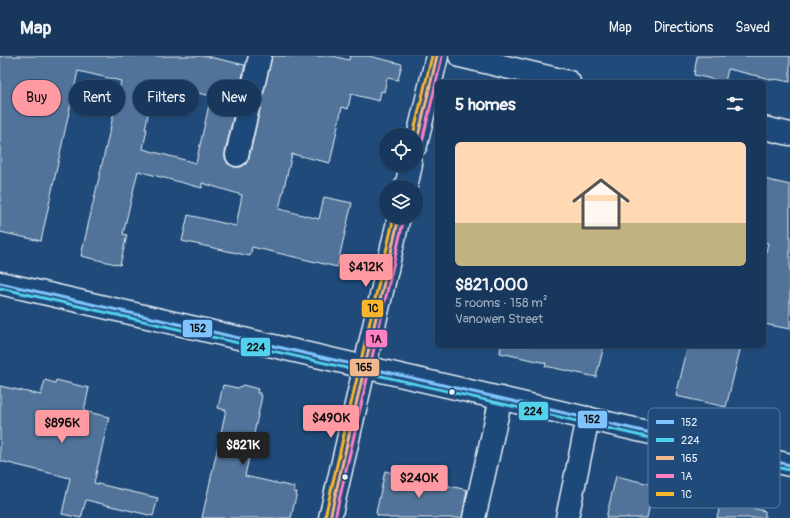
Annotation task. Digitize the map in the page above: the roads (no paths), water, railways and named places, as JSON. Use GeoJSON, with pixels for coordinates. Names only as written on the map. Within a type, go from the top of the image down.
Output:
{"type":"FeatureCollection","features":[{"type":"Feature","properties":{"kind":"main road"},"geometry":{"type":"LineString","coordinates":[[237,155],[260,56]]}},
{"type":"Feature","properties":{"kind":"main road"},"geometry":{"type":"LineString","coordinates":[[420,128],[436,56]]}},
{"type":"Feature","properties":{"kind":"main road"},"geometry":{"type":"LineString","coordinates":[[460,56],[561,80]]}},
{"type":"Feature","properties":{"kind":"main road"},"geometry":{"type":"LineString","coordinates":[[766,128],[790,134]]}},
{"type":"Feature","properties":{"kind":"main road"},"geometry":{"type":"LineString","coordinates":[[330,518],[397,224]]}},
{"type":"Feature","properties":{"kind":"main road"},"geometry":{"type":"LineString","coordinates":[[0,283],[648,432]]}},
{"type":"Feature","properties":{"kind":"main road"},"geometry":{"type":"LineString","coordinates":[[474,518],[501,398]]}},
{"type":"Feature","properties":{"kind":"main road"},"geometry":{"type":"LineString","coordinates":[[566,518],[588,418]]}},
{"type":"Feature","properties":{"kind":"main road"},"geometry":{"type":"LineString","coordinates":[[780,463],[790,465]]}}]}
